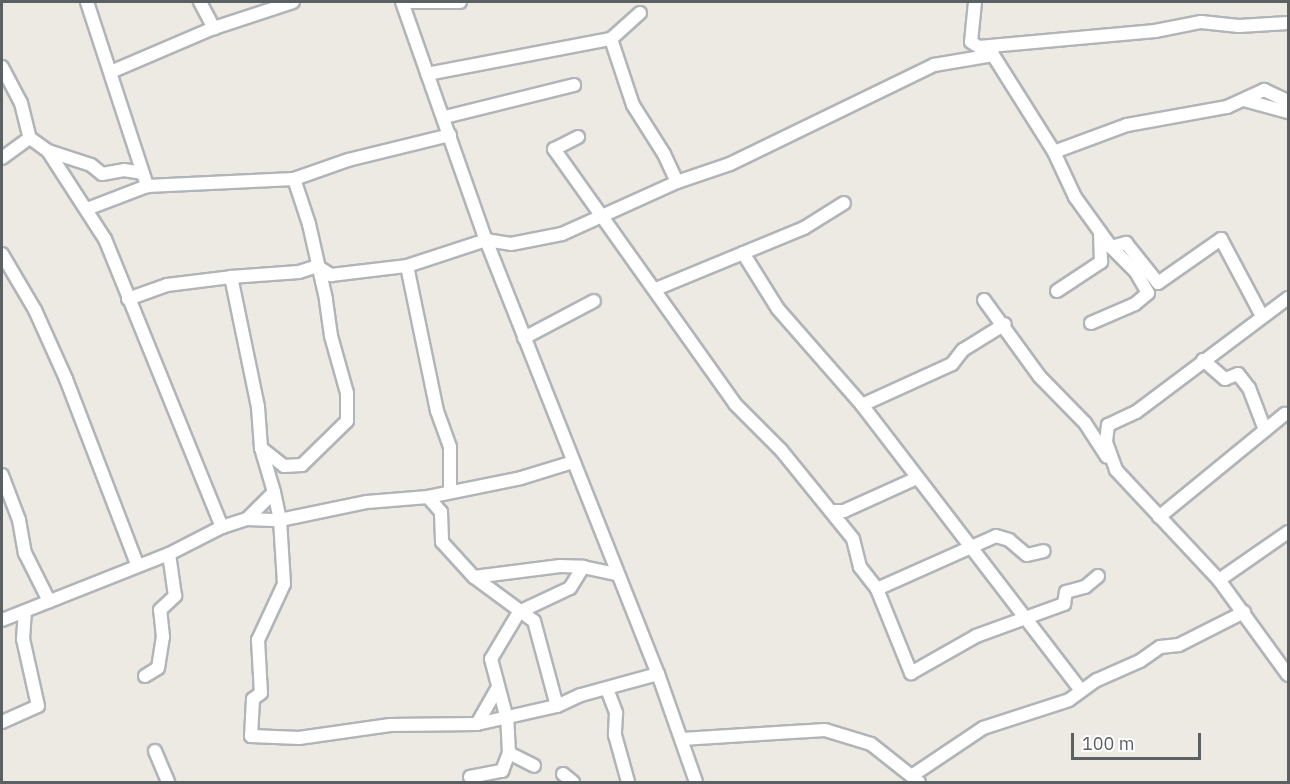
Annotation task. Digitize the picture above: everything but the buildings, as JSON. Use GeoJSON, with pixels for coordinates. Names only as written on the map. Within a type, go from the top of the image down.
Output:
{"type":"FeatureCollection","features":[{"type":"Feature","properties":{"kind":"street"},"geometry":{"type":"LineString","coordinates":[[87,2],[113,71],[147,186]]}},
{"type":"Feature","properties":{"kind":"street"},"geometry":{"type":"LineString","coordinates":[[200,2],[214,28]]}},
{"type":"Feature","properties":{"kind":"street"},"geometry":{"type":"LineString","coordinates":[[113,71],[214,28],[288,2]]}},
{"type":"Feature","properties":{"kind":"street"},"geometry":{"type":"LineString","coordinates":[[402,2],[427,74],[445,117],[486,240],[615,574],[658,674],[682,739],[693,782]]}},
{"type":"Feature","properties":{"kind":"street"},"geometry":{"type":"LineString","coordinates":[[411,2],[460,2]]}},
{"type":"Feature","properties":{"kind":"street"},"geometry":{"type":"LineString","coordinates":[[975,2],[971,42],[979,47],[1155,31],[1202,22],[1239,26],[1288,22]]}},
{"type":"Feature","properties":{"kind":"street"},"geometry":{"type":"LineString","coordinates":[[427,74],[611,39],[640,13]]}},
{"type":"Feature","properties":{"kind":"street"},"geometry":{"type":"LineString","coordinates":[[611,39],[633,105],[664,154],[677,182]]}},
{"type":"Feature","properties":{"kind":"street"},"geometry":{"type":"LineString","coordinates":[[317,266],[331,275],[407,266],[486,240],[511,244],[562,234],[600,214],[677,182],[730,164],[934,65],[993,55],[1054,152],[1075,197],[1100,235],[1136,272],[1148,293],[1135,304],[1091,323]]}},
{"type":"Feature","properties":{"kind":"street"},"geometry":{"type":"LineString","coordinates":[[3,74],[21,103],[30,138],[48,151],[91,165],[102,174],[124,170],[143,173]]}},
{"type":"Feature","properties":{"kind":"street"},"geometry":{"type":"LineString","coordinates":[[445,117],[574,85]]}},
{"type":"Feature","properties":{"kind":"street"},"geometry":{"type":"LineString","coordinates":[[1054,152],[1127,125],[1227,107],[1264,90],[1288,101]]}},
{"type":"Feature","properties":{"kind":"street"},"geometry":{"type":"LineString","coordinates":[[1244,100],[1288,112]]}},
{"type":"Feature","properties":{"kind":"street"},"geometry":{"type":"LineString","coordinates":[[87,209],[147,186],[294,179],[348,160],[450,135]]}},
{"type":"Feature","properties":{"kind":"street"},"geometry":{"type":"LineString","coordinates":[[578,136],[554,149],[656,289],[735,404],[781,450],[853,539],[860,567],[877,590],[911,674],[976,636],[1026,620],[1064,604],[1066,592],[1085,587],[1098,576]]}},
{"type":"Feature","properties":{"kind":"street"},"geometry":{"type":"LineString","coordinates":[[2,158],[30,138]]}},
{"type":"Feature","properties":{"kind":"street"},"geometry":{"type":"LineString","coordinates":[[48,151],[105,239],[222,527]]}},
{"type":"Feature","properties":{"kind":"street"},"geometry":{"type":"LineString","coordinates":[[261,448],[284,466],[302,465],[347,421],[346,393],[309,224],[294,179]]}},
{"type":"Feature","properties":{"kind":"street"},"geometry":{"type":"LineString","coordinates":[[656,289],[804,228],[844,203]]}},
{"type":"Feature","properties":{"kind":"street"},"geometry":{"type":"LineString","coordinates":[[1057,291],[1101,262],[1100,235]]}},
{"type":"Feature","properties":{"kind":"street"},"geometry":{"type":"LineString","coordinates":[[1111,247],[1126,243],[1158,283],[1221,239],[1262,316]]}},
{"type":"Feature","properties":{"kind":"street"},"geometry":{"type":"LineString","coordinates":[[743,253],[778,309],[862,405],[915,479],[1081,690]]}},
{"type":"Feature","properties":{"kind":"street"},"geometry":{"type":"LineString","coordinates":[[2,254],[35,310],[66,379],[137,564]]}},
{"type":"Feature","properties":{"kind":"street"},"geometry":{"type":"LineString","coordinates":[[128,299],[167,285],[299,272],[317,266]]}},
{"type":"Feature","properties":{"kind":"street"},"geometry":{"type":"LineString","coordinates":[[407,266],[437,411],[450,447],[451,479],[455,490]]}},
{"type":"Feature","properties":{"kind":"street"},"geometry":{"type":"LineString","coordinates":[[231,277],[258,407],[261,448],[280,520],[284,584],[258,640],[261,693],[253,699],[250,736],[259,739],[299,738],[390,725],[477,724],[557,706],[658,674]]}},
{"type":"Feature","properties":{"kind":"street"},"geometry":{"type":"LineString","coordinates":[[1116,470],[1107,442],[1108,425],[1136,412],[1288,298]]}},
{"type":"Feature","properties":{"kind":"street"},"geometry":{"type":"LineString","coordinates":[[984,300],[1005,324],[1040,377],[1085,423],[1116,470],[1219,580],[1288,675]]}},
{"type":"Feature","properties":{"kind":"street"},"geometry":{"type":"LineString","coordinates":[[524,338],[594,301]]}},
{"type":"Feature","properties":{"kind":"street"},"geometry":{"type":"LineString","coordinates":[[862,405],[952,364],[963,350],[1005,324]]}},
{"type":"Feature","properties":{"kind":"street"},"geometry":{"type":"LineString","coordinates":[[1203,360],[1225,379],[1238,374],[1249,388],[1265,430]]}},
{"type":"Feature","properties":{"kind":"street"},"geometry":{"type":"LineString","coordinates":[[1159,518],[1284,414]]}},
{"type":"Feature","properties":{"kind":"street"},"geometry":{"type":"LineString","coordinates":[[2,620],[25,613],[137,564],[169,554],[222,527],[247,519],[280,520],[367,502],[428,497],[521,478],[573,462]]}},
{"type":"Feature","properties":{"kind":"street"},"geometry":{"type":"LineString","coordinates":[[2,475],[19,520],[25,553],[49,601]]}},
{"type":"Feature","properties":{"kind":"street"},"geometry":{"type":"LineString","coordinates":[[831,511],[844,511],[915,479]]}},
{"type":"Feature","properties":{"kind":"street"},"geometry":{"type":"LineString","coordinates":[[247,519],[273,492]]}},
{"type":"Feature","properties":{"kind":"street"},"geometry":{"type":"LineString","coordinates":[[428,497],[441,512],[442,542],[474,577],[534,621],[557,706]]}},
{"type":"Feature","properties":{"kind":"street"},"geometry":{"type":"LineString","coordinates":[[1219,580],[1288,532]]}},
{"type":"Feature","properties":{"kind":"street"},"geometry":{"type":"LineString","coordinates":[[877,590],[968,546],[996,536],[1009,540],[1027,555],[1044,551]]}},
{"type":"Feature","properties":{"kind":"street"},"geometry":{"type":"LineString","coordinates":[[146,676],[158,668],[163,638],[160,610],[175,596],[169,554]]}},
{"type":"Feature","properties":{"kind":"street"},"geometry":{"type":"LineString","coordinates":[[474,577],[560,566],[583,567],[615,574]]}},
{"type":"Feature","properties":{"kind":"street"},"geometry":{"type":"LineString","coordinates":[[470,777],[502,771],[509,753],[507,719],[497,689],[491,659],[519,612],[570,588],[583,567]]}},
{"type":"Feature","properties":{"kind":"street"},"geometry":{"type":"LineString","coordinates":[[682,739],[825,730],[871,744],[916,779],[983,728],[1069,700],[1081,690],[1160,647],[1179,645],[1244,612]]}},
{"type":"Feature","properties":{"kind":"street"},"geometry":{"type":"LineString","coordinates":[[2,722],[38,706],[23,639],[25,613]]}},
{"type":"Feature","properties":{"kind":"street"},"geometry":{"type":"LineString","coordinates":[[477,724],[497,689]]}},
{"type":"Feature","properties":{"kind":"street"},"geometry":{"type":"LineString","coordinates":[[606,689],[616,713],[615,735],[628,783]]}},
{"type":"Feature","properties":{"kind":"street"},"geometry":{"type":"LineString","coordinates":[[155,751],[168,783]]}},
{"type":"Feature","properties":{"kind":"street"},"geometry":{"type":"LineString","coordinates":[[509,753],[534,766]]}},
{"type":"Feature","properties":{"kind":"street"},"geometry":{"type":"LineString","coordinates":[[563,774],[573,783]]}}]}
